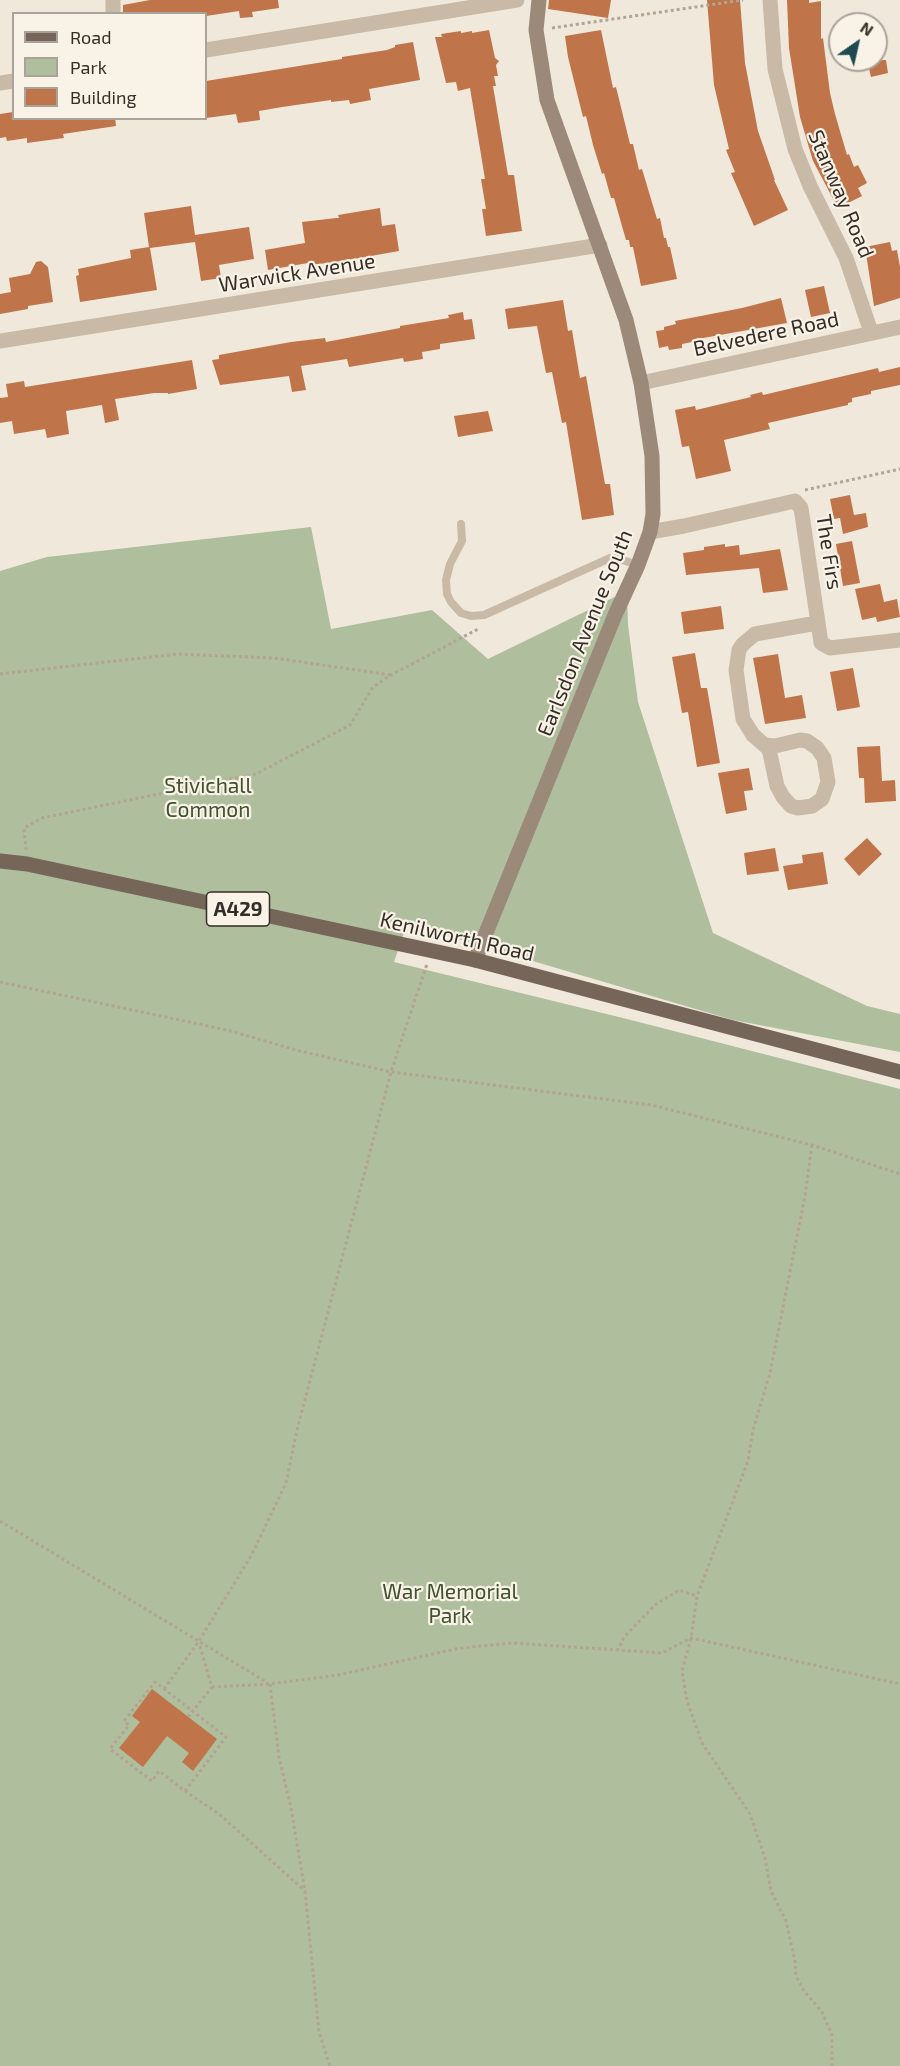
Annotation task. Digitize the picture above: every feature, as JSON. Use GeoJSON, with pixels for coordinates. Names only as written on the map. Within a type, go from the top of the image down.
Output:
{"type":"FeatureCollection","features":[{"type":"Feature","properties":{"kind":"main road","name":"Earlsdon Avenue South"},"geometry":{"type":"LineString","coordinates":[[475,960],[615,615],[638,565],[650,531],[654,493],[652,456],[641,383],[626,320],[547,100],[537,30],[539,0]]}},
{"type":"Feature","properties":{"kind":"main road","name":"Kenilworth Road"},"geometry":{"type":"LineString","coordinates":[[0,861],[27,864],[475,960],[900,1072]]}},
{"type":"Feature","properties":{"kind":"street"},"geometry":{"type":"LineString","coordinates":[[207,50],[517,0]]}},
{"type":"Feature","properties":{"kind":"street","name":"Stanway Road"},"geometry":{"type":"LineString","coordinates":[[770,0],[775,69],[795,149],[810,186],[846,258],[871,332]]}},
{"type":"Feature","properties":{"kind":"street","name":"Warwick Avenue"},"geometry":{"type":"LineString","coordinates":[[0,341],[600,245]]}},
{"type":"Feature","properties":{"kind":"street","name":"Belvedere Road"},"geometry":{"type":"LineString","coordinates":[[641,383],[900,327]]}},
{"type":"Feature","properties":{"kind":"street","name":"The Firs"},"geometry":{"type":"LineString","coordinates":[[650,531],[684,526],[791,502],[798,503],[801,508],[821,643],[830,648],[900,640]]}},
{"type":"Feature","properties":{"kind":"street"},"geometry":{"type":"LineString","coordinates":[[765,745],[775,746],[801,740],[818,748],[825,758],[828,782],[822,799],[818,803],[806,808],[791,806],[779,791],[773,761],[765,745],[753,735],[743,719],[736,670],[739,650],[755,634],[818,623]]}},
{"type":"Feature","properties":{"kind":"lane"},"geometry":{"type":"LineString","coordinates":[[461,524],[462,542],[450,564],[446,580],[447,594],[461,613],[471,616],[484,615],[610,558],[638,565]]}},
{"type":"Feature","properties":{"kind":"path"},"geometry":{"type":"LineString","coordinates":[[537,30],[743,0]]}},
{"type":"Feature","properties":{"kind":"path"},"geometry":{"type":"LineString","coordinates":[[798,503],[804,490],[900,469]]}},
{"type":"Feature","properties":{"kind":"path"},"geometry":{"type":"LineString","coordinates":[[27,864],[24,828],[42,818],[256,774],[350,725],[373,687],[479,628]]}},
{"type":"Feature","properties":{"kind":"path"},"geometry":{"type":"LineString","coordinates":[[0,674],[178,654],[274,658],[391,675]]}},
{"type":"Feature","properties":{"kind":"path"},"geometry":{"type":"LineString","coordinates":[[164,1689],[199,1641],[251,1556],[286,1483],[297,1430],[391,1072],[431,951]]}},
{"type":"Feature","properties":{"kind":"path"},"geometry":{"type":"LineString","coordinates":[[0,982],[227,1030],[296,1050],[391,1072],[651,1105],[812,1145],[900,1174]]}},
{"type":"Feature","properties":{"kind":"path"},"geometry":{"type":"LineString","coordinates":[[812,1145],[789,1281],[770,1373],[753,1430],[748,1461],[697,1596],[691,1638],[682,1671],[689,1709],[702,1743],[750,1814],[765,1858],[771,1891],[786,1921],[796,1976],[804,1991],[822,2012],[832,2035],[832,2066]]}},
{"type":"Feature","properties":{"kind":"path"},"geometry":{"type":"LineString","coordinates":[[0,1521],[270,1684]]}},
{"type":"Feature","properties":{"kind":"path"},"geometry":{"type":"LineString","coordinates":[[617,1651],[625,1636],[655,1605],[679,1590],[697,1596]]}},
{"type":"Feature","properties":{"kind":"path"},"geometry":{"type":"LineString","coordinates":[[212,1687],[270,1684],[338,1675],[460,1648],[513,1643],[663,1653],[691,1638],[900,1684]]}},
{"type":"Feature","properties":{"kind":"path"},"geometry":{"type":"LineString","coordinates":[[199,1641],[212,1687]]}},
{"type":"Feature","properties":{"kind":"path"},"geometry":{"type":"LineString","coordinates":[[185,1791],[226,1737],[155,1682],[124,1721],[129,1725],[110,1749],[152,1781],[159,1771],[185,1791],[219,1814],[305,1891]]}},
{"type":"Feature","properties":{"kind":"path"},"geometry":{"type":"LineString","coordinates":[[270,1684],[279,1757],[291,1808],[305,1891],[320,2032],[330,2066]]}},
{"type":"Feature","properties":{"kind":"path"},"geometry":{"type":"LineString","coordinates":[[188,1717],[212,1687]]}},
{"type":"Feature","properties":{"kind":"green space","name":"War Memorial Park"},"geometry":{"type":"Polygon","coordinates":[[[311,527],[331,629],[432,610],[488,659],[627,591],[628,625],[638,702],[713,933],[867,1006],[900,1014],[900,1052],[733,1020],[407,924],[394,962],[900,1089],[900,2066],[0,2066],[0,571],[47,557],[311,527]]]}},
{"type":"Feature","properties":{"kind":"building"},"geometry":{"type":"Polygon","coordinates":[[[150,0],[278,0],[279,8],[252,12],[253,17],[240,18],[239,11],[207,16],[207,12],[123,12],[123,5],[150,0]]]}},
{"type":"Feature","properties":{"kind":"building"},"geometry":{"type":"Polygon","coordinates":[[[549,0],[611,0],[608,18],[548,9],[549,0]]]}},
{"type":"Feature","properties":{"kind":"building"},"geometry":{"type":"Polygon","coordinates":[[[707,0],[740,0],[745,63],[758,131],[774,180],[788,210],[754,226],[731,173],[735,172],[726,150],[729,149],[714,85],[707,0]]]}},
{"type":"Feature","properties":{"kind":"building"},"geometry":{"type":"Polygon","coordinates":[[[787,0],[809,0],[809,3],[821,1],[821,39],[823,38],[835,114],[847,155],[849,154],[854,167],[858,165],[867,183],[858,188],[862,196],[838,208],[813,161],[800,117],[789,48],[787,0]]]}},
{"type":"Feature","properties":{"kind":"building"},"geometry":{"type":"Polygon","coordinates":[[[489,30],[495,58],[499,61],[496,65],[498,76],[494,76],[496,86],[493,86],[508,175],[514,175],[522,231],[486,236],[482,209],[486,209],[481,179],[485,179],[470,88],[458,91],[456,82],[446,83],[435,37],[461,31],[461,33],[472,31],[472,33],[489,30]]]}},
{"type":"Feature","properties":{"kind":"building"},"geometry":{"type":"Polygon","coordinates":[[[601,30],[613,88],[616,87],[630,144],[633,144],[639,170],[642,169],[657,219],[660,218],[664,238],[670,247],[677,279],[641,286],[633,247],[630,247],[629,240],[626,240],[614,198],[611,198],[604,173],[602,174],[586,116],[583,117],[565,36],[601,30]]]}},
{"type":"Feature","properties":{"kind":"building"},"geometry":{"type":"Polygon","coordinates":[[[413,42],[420,80],[369,89],[371,100],[350,104],[349,100],[331,102],[331,100],[259,111],[260,120],[238,123],[236,114],[207,118],[207,81],[342,59],[342,57],[387,50],[395,45],[413,42]]]}},
{"type":"Feature","properties":{"kind":"building"},"geometry":{"type":"Polygon","coordinates":[[[870,72],[888,72],[888,73],[871,77],[870,72]]]}},
{"type":"Feature","properties":{"kind":"building"},"geometry":{"type":"Polygon","coordinates":[[[12,112],[12,120],[115,120],[116,126],[63,134],[64,138],[27,143],[27,138],[7,141],[6,137],[0,138],[0,114],[12,112]]]}},
{"type":"Feature","properties":{"kind":"building"},"geometry":{"type":"Polygon","coordinates":[[[191,206],[195,235],[249,227],[254,259],[219,265],[221,278],[201,281],[195,242],[150,248],[157,290],[80,302],[76,276],[79,275],[78,269],[131,258],[130,250],[149,247],[144,213],[191,206]]]}},
{"type":"Feature","properties":{"kind":"building"},"geometry":{"type":"Polygon","coordinates":[[[380,208],[382,226],[395,224],[399,251],[337,262],[308,265],[308,263],[268,270],[265,250],[305,243],[302,222],[339,218],[338,215],[380,208]]]}},
{"type":"Feature","properties":{"kind":"building"},"geometry":{"type":"Polygon","coordinates":[[[890,242],[892,251],[897,250],[900,267],[900,298],[874,306],[865,247],[890,242]]]}},
{"type":"Feature","properties":{"kind":"building"},"geometry":{"type":"Polygon","coordinates":[[[41,261],[48,267],[53,302],[0,314],[0,294],[11,292],[9,278],[30,274],[36,262],[41,261]]]}},
{"type":"Feature","properties":{"kind":"building"},"geometry":{"type":"Polygon","coordinates":[[[824,286],[830,313],[811,317],[805,290],[824,286]]]}},
{"type":"Feature","properties":{"kind":"building"},"geometry":{"type":"Polygon","coordinates":[[[781,298],[787,323],[692,340],[692,342],[682,344],[682,348],[669,350],[668,346],[659,348],[656,331],[676,324],[675,321],[781,298]]]}},
{"type":"Feature","properties":{"kind":"building"},"geometry":{"type":"Polygon","coordinates":[[[563,300],[568,331],[572,330],[580,378],[586,376],[605,484],[610,484],[614,515],[582,520],[566,422],[562,423],[552,372],[546,373],[537,326],[508,329],[505,309],[563,300]]]}},
{"type":"Feature","properties":{"kind":"building"},"geometry":{"type":"Polygon","coordinates":[[[463,312],[464,320],[472,319],[475,339],[440,344],[440,349],[422,352],[423,359],[404,362],[403,358],[349,367],[347,359],[301,366],[306,390],[292,392],[289,376],[220,385],[212,360],[219,359],[219,355],[291,342],[325,338],[326,342],[400,328],[400,326],[449,318],[448,315],[463,312]]]}},
{"type":"Feature","properties":{"kind":"building"},"geometry":{"type":"Polygon","coordinates":[[[192,360],[197,389],[115,399],[119,420],[105,423],[102,405],[66,411],[69,434],[47,438],[45,429],[14,434],[12,421],[0,423],[0,398],[8,397],[6,384],[24,381],[25,387],[192,360]]]}},
{"type":"Feature","properties":{"kind":"building"},"geometry":{"type":"Polygon","coordinates":[[[900,367],[900,385],[852,398],[852,402],[848,405],[768,423],[770,429],[724,440],[731,471],[696,479],[689,446],[682,447],[675,410],[695,406],[696,410],[751,397],[750,395],[762,392],[763,395],[878,368],[879,372],[900,367]]]}},
{"type":"Feature","properties":{"kind":"building"},"geometry":{"type":"Polygon","coordinates":[[[488,411],[493,431],[458,437],[454,416],[488,411]]]}},
{"type":"Feature","properties":{"kind":"building"},"geometry":{"type":"Polygon","coordinates":[[[850,495],[854,515],[866,513],[868,527],[843,534],[840,518],[834,519],[830,499],[850,495]]]}},
{"type":"Feature","properties":{"kind":"building"},"geometry":{"type":"Polygon","coordinates":[[[852,541],[860,583],[843,586],[836,544],[852,541]]]}},
{"type":"Feature","properties":{"kind":"building"},"geometry":{"type":"Polygon","coordinates":[[[725,544],[725,547],[739,545],[740,555],[780,549],[788,590],[763,593],[759,568],[686,575],[683,553],[725,544]]]}},
{"type":"Feature","properties":{"kind":"building"},"geometry":{"type":"Polygon","coordinates":[[[880,584],[884,602],[897,599],[900,617],[877,622],[876,617],[862,620],[855,589],[880,584]]]}},
{"type":"Feature","properties":{"kind":"building"},"geometry":{"type":"Polygon","coordinates":[[[721,606],[724,629],[684,634],[681,612],[721,606]]]}},
{"type":"Feature","properties":{"kind":"building"},"geometry":{"type":"Polygon","coordinates":[[[695,653],[701,688],[707,688],[720,763],[697,767],[688,712],[682,713],[672,657],[695,653]]]}},
{"type":"Feature","properties":{"kind":"building"},"geometry":{"type":"Polygon","coordinates":[[[778,654],[785,698],[802,695],[806,718],[765,724],[753,658],[778,654]]]}},
{"type":"Feature","properties":{"kind":"building"},"geometry":{"type":"Polygon","coordinates":[[[853,668],[860,707],[837,711],[830,672],[853,668]]]}},
{"type":"Feature","properties":{"kind":"building"},"geometry":{"type":"Polygon","coordinates":[[[880,746],[882,781],[895,780],[896,801],[865,803],[864,778],[859,778],[857,747],[880,746]]]}},
{"type":"Feature","properties":{"kind":"building"},"geometry":{"type":"Polygon","coordinates":[[[749,768],[753,790],[744,791],[747,810],[726,814],[718,773],[749,768]]]}},
{"type":"Feature","properties":{"kind":"building"},"geometry":{"type":"Polygon","coordinates":[[[867,838],[882,854],[859,876],[844,859],[867,838]]]}},
{"type":"Feature","properties":{"kind":"building"},"geometry":{"type":"Polygon","coordinates":[[[775,848],[779,871],[747,875],[744,853],[775,848]]]}},
{"type":"Feature","properties":{"kind":"building"},"geometry":{"type":"Polygon","coordinates":[[[823,852],[828,884],[788,890],[783,866],[803,863],[802,855],[823,852]]]}},
{"type":"Feature","properties":{"kind":"building"},"geometry":{"type":"Polygon","coordinates":[[[152,1689],[217,1739],[193,1771],[182,1762],[189,1753],[167,1736],[143,1767],[119,1748],[140,1722],[132,1716],[152,1689]]]}},
{"type":"Feature","properties":{"kind":"park label","name":"Stivichall Common"},"geometry":{"type":"Point","coordinates":[208,798]}}]}
